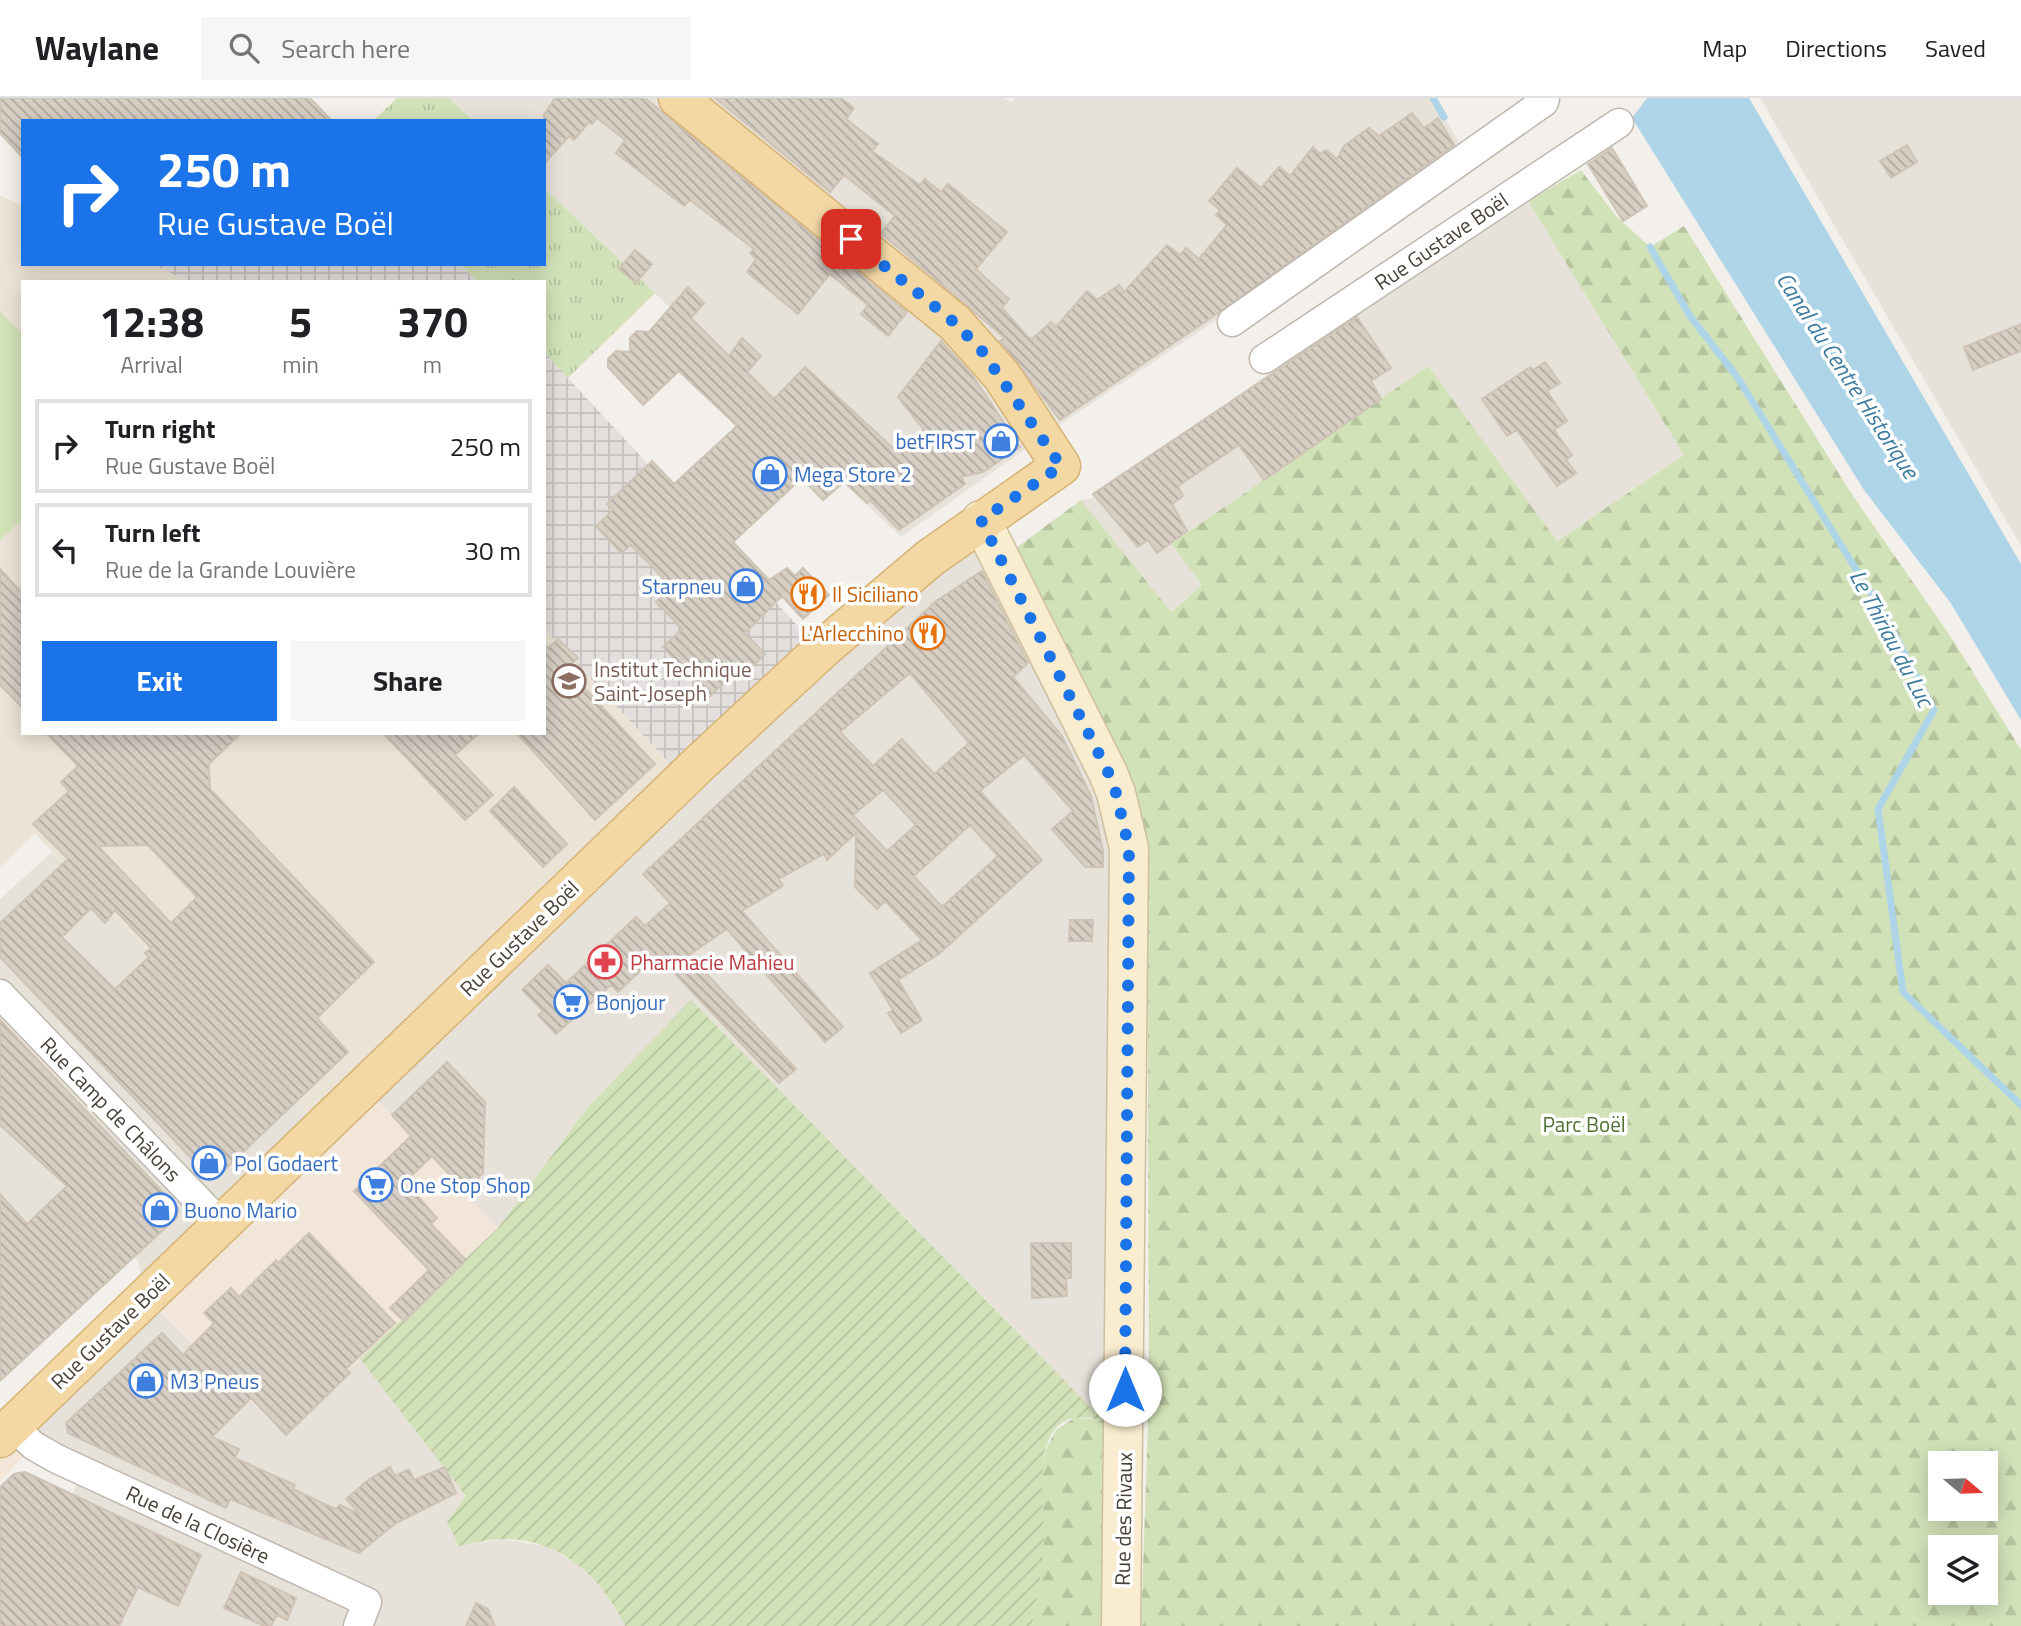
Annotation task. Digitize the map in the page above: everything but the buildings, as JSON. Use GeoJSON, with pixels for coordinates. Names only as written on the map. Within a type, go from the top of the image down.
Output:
{"type":"FeatureCollection","features":[{"type":"Feature","properties":{"kind":"main road","name":"Rue Gustave Boël"},"geometry":{"type":"LineString","coordinates":[[6,1432],[701,762],[827,646],[981,520],[1061,466],[1002,376],[955,323],[678,98]]}},
{"type":"Feature","properties":{"kind":"street"},"geometry":{"type":"LineString","coordinates":[[1232,322],[1544,102],[1545,98]]}},
{"type":"Feature","properties":{"kind":"street","name":"Rue Gustave Boël"},"geometry":{"type":"LineString","coordinates":[[1264,359],[1619,123]]}},
{"type":"Feature","properties":{"kind":"street","name":"Rue des Rivaux"},"geometry":{"type":"LineString","coordinates":[[981,520],[1108,772],[1116,793],[1129,848],[1121,1626]]}},
{"type":"Feature","properties":{"kind":"street","name":"Rue Camp de Châlons"},"geometry":{"type":"LineString","coordinates":[[0,994],[221,1224]]}},
{"type":"Feature","properties":{"kind":"street","name":"Rue de la Closière"},"geometry":{"type":"LineString","coordinates":[[6,1432],[57,1459],[367,1602],[358,1626]]}},
{"type":"Feature","properties":{"kind":"shaded area"},"geometry":{"type":"Polygon","coordinates":[[[449,98],[1005,98],[1011,103],[1015,98],[1433,98],[1465,153],[1061,424],[901,537],[845,484],[765,398],[546,190],[546,119],[471,119],[449,98]]]}},
{"type":"Feature","properties":{"kind":"shaded area"},"geometry":{"type":"Polygon","coordinates":[[[1760,98],[2021,98],[2021,546],[1760,98]]]}},
{"type":"Feature","properties":{"kind":"shaded area","name":"Institut Technique Saint-Joseph"},"geometry":{"type":"Polygon","coordinates":[[[0,195],[21,205],[21,266],[155,266],[185,280],[21,280],[21,735],[546,735],[546,631],[684,779],[321,1128],[35,834],[0,867],[0,195]]]}},
{"type":"Feature","properties":{"kind":"shaded area"},"geometry":{"type":"Polygon","coordinates":[[[1528,201],[1684,455],[1556,541],[1428,366],[1171,544],[1202,585],[1170,612],[1081,500],[1092,498],[1351,316],[1528,201]]]}},
{"type":"Feature","properties":{"kind":"shaded area"},"geometry":{"type":"Polygon","coordinates":[[[155,266],[463,266],[476,280],[185,280],[155,266]]]}},
{"type":"Feature","properties":{"kind":"shaded area"},"geometry":{"type":"Polygon","coordinates":[[[546,354],[821,651],[684,779],[546,631],[546,354]]]}},
{"type":"Feature","properties":{"kind":"shaded area"},"geometry":{"type":"Polygon","coordinates":[[[981,520],[1116,793],[1124,1444],[691,1001],[588,1107],[498,1228],[364,1087],[981,520]]]}},
{"type":"Feature","properties":{"kind":"shaded area"},"geometry":{"type":"Polygon","coordinates":[[[52,852],[321,1128],[146,1298],[283,1433],[360,1359],[467,1497],[459,1546],[504,1539],[548,1547],[586,1569],[612,1598],[625,1626],[103,1626],[60,1526],[82,1471],[12,1426],[146,1297],[138,1261],[66,1187],[26,1223],[0,1195],[0,899],[52,852]]]}},
{"type":"Feature","properties":{"kind":"shaded area"},"geometry":{"type":"Polygon","coordinates":[[[364,1087],[498,1228],[283,1433],[146,1297],[364,1087]]]}},
{"type":"Feature","properties":{"kind":"shaded area"},"geometry":{"type":"Polygon","coordinates":[[[0,1438],[34,1446],[0,1481],[0,1438]]]}},
{"type":"Feature","properties":{"kind":"green space"},"geometry":{"type":"Polygon","coordinates":[[[397,98],[449,98],[471,119],[375,119],[397,98]]]}},
{"type":"Feature","properties":{"kind":"green space","name":"Parc Boël"},"geometry":{"type":"Polygon","coordinates":[[[1581,170],[1616,216],[1650,247],[1684,226],[1851,493],[1953,640],[2021,750],[2021,1626],[1141,1626],[1149,1394],[1147,854],[1012,551],[1081,500],[1171,612],[1202,585],[1171,544],[1428,366],[1557,541],[1684,455],[1528,201],[1581,170]]]}},
{"type":"Feature","properties":{"kind":"green space"},"geometry":{"type":"Polygon","coordinates":[[[546,190],[655,293],[568,378],[546,354],[546,280],[475,280],[463,266],[546,266],[546,190]]]}},
{"type":"Feature","properties":{"kind":"green space"},"geometry":{"type":"Polygon","coordinates":[[[0,311],[21,333],[21,520],[0,540],[0,311]]]}},
{"type":"Feature","properties":{"kind":"green space"},"geometry":{"type":"Polygon","coordinates":[[[691,1000],[1103,1420],[1075,1418],[1061,1424],[1051,1436],[1045,1451],[1042,1489],[1043,1551],[1032,1626],[625,1626],[605,1592],[577,1564],[560,1553],[523,1540],[498,1539],[459,1546],[447,1522],[466,1496],[360,1359],[498,1228],[588,1107],[691,1000]]]}},
{"type":"Feature","properties":{"kind":"green space"},"geometry":{"type":"Polygon","coordinates":[[[1074,1418],[1103,1420],[1124,1444],[1118,1626],[1032,1626],[1044,1542],[1041,1472],[1047,1447],[1056,1430],[1074,1418]]]}},
{"type":"Feature","properties":{"kind":"water","name":"Canal du Centre Historique"},"geometry":{"type":"Polygon","coordinates":[[[1647,98],[1749,98],[2021,564],[2021,720],[1950,602],[1864,490],[1632,118],[1647,98]]]}},
{"type":"Feature","properties":{"kind":"waterway","name":"Le Thiriau du Luc"},"geometry":{"type":"LineString","coordinates":[[1433,98],[1444,117]]}},
{"type":"Feature","properties":{"kind":"waterway","name":"Le Thiriau du Luc"},"geometry":{"type":"LineString","coordinates":[[1650,247],[1690,316],[1738,378],[1886,618],[1934,710],[1878,809],[1903,992],[2021,1105]]}},
{"type":"Feature","properties":{"kind":"place","name":"betFIRST"},"geometry":{"type":"Point","coordinates":[1001,441]}},
{"type":"Feature","properties":{"kind":"place","name":"Mega Store 2"},"geometry":{"type":"Point","coordinates":[770,474]}},
{"type":"Feature","properties":{"kind":"place","name":"Starpneu"},"geometry":{"type":"Point","coordinates":[746,586]}},
{"type":"Feature","properties":{"kind":"place","name":"Il Siciliano"},"geometry":{"type":"Point","coordinates":[808,594]}},
{"type":"Feature","properties":{"kind":"place","name":"L'Arlecchino"},"geometry":{"type":"Point","coordinates":[928,633]}},
{"type":"Feature","properties":{"kind":"place","name":"Institut Technique Saint-Joseph"},"geometry":{"type":"Point","coordinates":[569,681]}},
{"type":"Feature","properties":{"kind":"place","name":"Pharmacie Mahieu"},"geometry":{"type":"Point","coordinates":[605,962]}},
{"type":"Feature","properties":{"kind":"place","name":"Bonjour"},"geometry":{"type":"Point","coordinates":[571,1002]}},
{"type":"Feature","properties":{"kind":"place","name":"Pol Godaert"},"geometry":{"type":"Point","coordinates":[209,1163]}},
{"type":"Feature","properties":{"kind":"place","name":"One Stop Shop"},"geometry":{"type":"Point","coordinates":[376,1185]}},
{"type":"Feature","properties":{"kind":"place","name":"Buono Mario"},"geometry":{"type":"Point","coordinates":[160,1210]}},
{"type":"Feature","properties":{"kind":"place","name":"M3 Pneus"},"geometry":{"type":"Point","coordinates":[146,1381]}},
{"type":"Feature","properties":{"kind":"route"},"geometry":{"type":"LineString","coordinates":[[851,239],[955,323],[982,351],[1002,376],[1061,466],[981,520],[1108,772],[1116,793],[1129,848],[1125,1390]]}}]}
